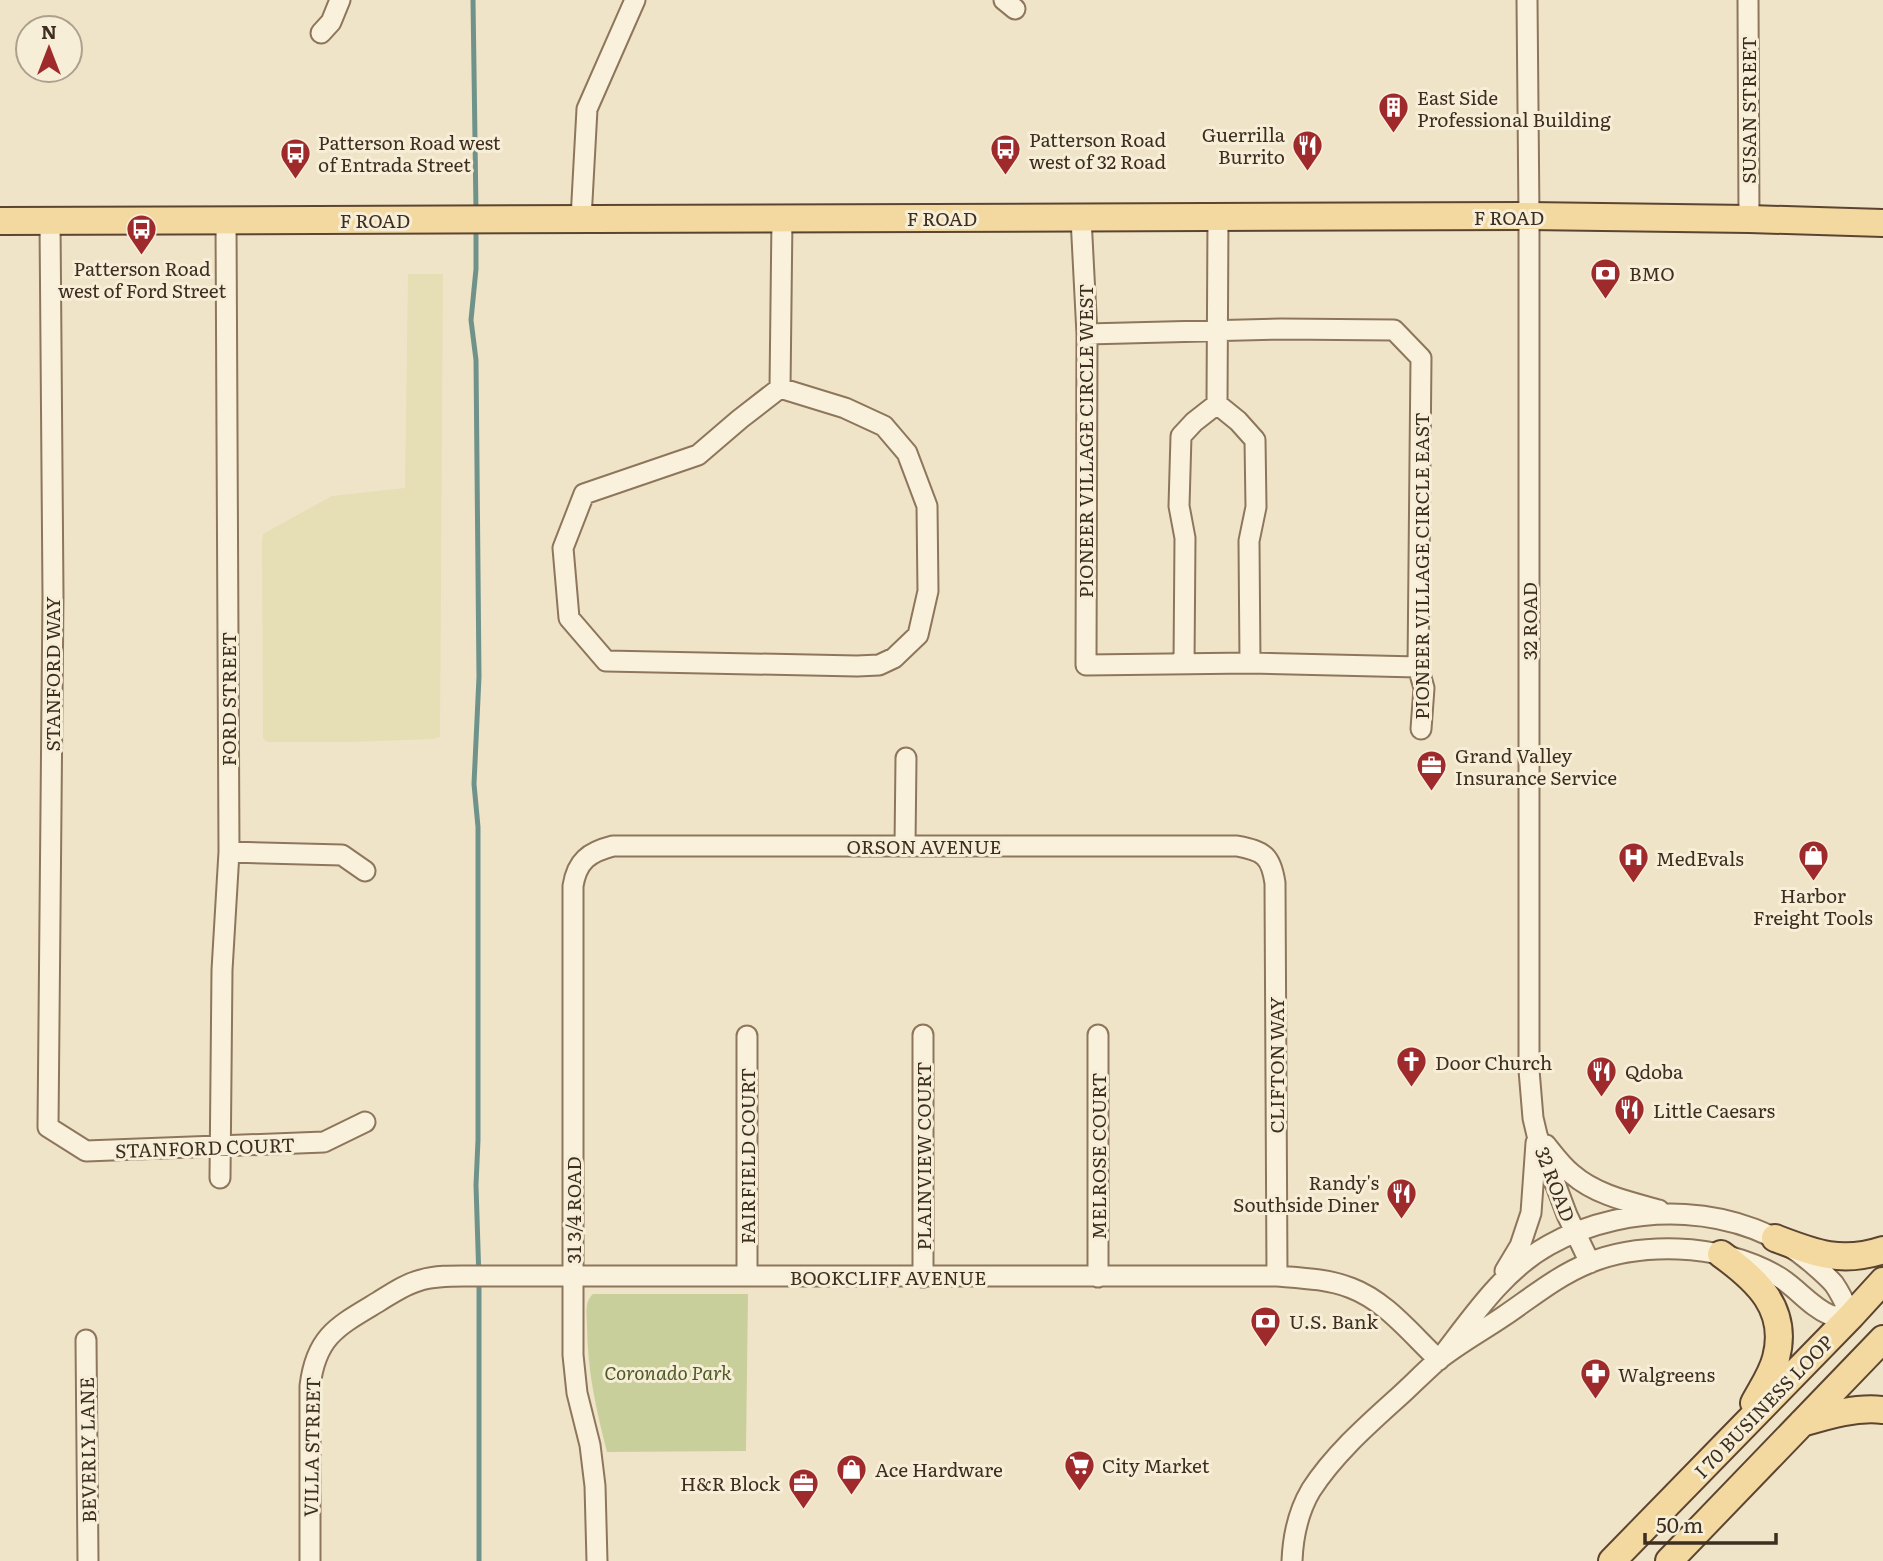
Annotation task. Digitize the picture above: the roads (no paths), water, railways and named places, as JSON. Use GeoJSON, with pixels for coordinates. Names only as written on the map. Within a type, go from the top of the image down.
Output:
{"type":"FeatureCollection","features":[{"type":"Feature","properties":{"kind":"main road","name":"F ROAD"},"geometry":{"type":"LineString","coordinates":[[0,221],[1529,216],[1883,223]]}},
{"type":"Feature","properties":{"kind":"main road"},"geometry":{"type":"LineString","coordinates":[[1775,1238],[1837,1258],[1853,1258],[1883,1250]]}},
{"type":"Feature","properties":{"kind":"main road"},"geometry":{"type":"LineString","coordinates":[[1721,1254],[1744,1271],[1764,1292],[1774,1310],[1779,1334],[1776,1360],[1769,1376],[1725,1444]]}},
{"type":"Feature","properties":{"kind":"main road","name":"I 70 BUSINESS LOOP"},"geometry":{"type":"LineString","coordinates":[[1612,1561],[1883,1281]]}},
{"type":"Feature","properties":{"kind":"main road","name":"32 ROAD"},"geometry":{"type":"LineString","coordinates":[[1851,1317],[1882,1342]]}},
{"type":"Feature","properties":{"kind":"main road","name":"I 70 BUSINESS LOOP"},"geometry":{"type":"LineString","coordinates":[[1669,1561],[1800,1423],[1882,1342]]}},
{"type":"Feature","properties":{"kind":"main road"},"geometry":{"type":"LineString","coordinates":[[1800,1423],[1851,1410],[1883,1410]]}},
{"type":"Feature","properties":{"kind":"street"},"geometry":{"type":"LineString","coordinates":[[321,33],[331,22],[340,0]]}},
{"type":"Feature","properties":{"kind":"street"},"geometry":{"type":"LineString","coordinates":[[581,219],[587,109],[635,0]]}},
{"type":"Feature","properties":{"kind":"street","name":"32 ROAD"},"geometry":{"type":"LineString","coordinates":[[1527,0],[1529,1070],[1537,1135],[1567,1215],[1590,1263]]}},
{"type":"Feature","properties":{"kind":"street","name":"SUSAN STREET"},"geometry":{"type":"LineString","coordinates":[[1748,0],[1749,219]]}},
{"type":"Feature","properties":{"kind":"street"},"geometry":{"type":"LineString","coordinates":[[1217,404],[1218,217]]}},
{"type":"Feature","properties":{"kind":"street"},"geometry":{"type":"LineString","coordinates":[[780,387],[845,408],[884,426],[907,453],[927,506],[928,591],[918,635],[894,658],[879,665],[606,661],[569,618],[563,548],[584,494],[698,455],[780,387],[782,218]]}},
{"type":"Feature","properties":{"kind":"street","name":"PIONEER VILLAGE CIRCLE WEST"},"geometry":{"type":"LineString","coordinates":[[1081,218],[1087,334],[1086,665],[1184,664]]}},
{"type":"Feature","properties":{"kind":"street","name":"FORD STREET"},"geometry":{"type":"LineString","coordinates":[[220,1178],[222,970],[229,852],[226,220]]}},
{"type":"Feature","properties":{"kind":"street","name":"STANFORD WAY"},"geometry":{"type":"LineString","coordinates":[[48,1127],[53,595],[50,221]]}},
{"type":"Feature","properties":{"kind":"street"},"geometry":{"type":"LineString","coordinates":[[1087,334],[1218,330]]}},
{"type":"Feature","properties":{"kind":"street","name":"PIONEER VILLAGE CIRCLE EAST"},"geometry":{"type":"LineString","coordinates":[[1218,330],[1394,330],[1421,358],[1418,667],[1424,688],[1420,729]]}},
{"type":"Feature","properties":{"kind":"street"},"geometry":{"type":"LineString","coordinates":[[1217,404],[1238,421],[1255,440],[1256,507],[1248,541],[1250,663]]}},
{"type":"Feature","properties":{"kind":"street"},"geometry":{"type":"LineString","coordinates":[[1217,404],[1181,436],[1179,506],[1185,538],[1184,664],[1418,667]]}},
{"type":"Feature","properties":{"kind":"street"},"geometry":{"type":"LineString","coordinates":[[905,846],[906,758]]}},
{"type":"Feature","properties":{"kind":"street","name":"ORSON AVENUE"},"geometry":{"type":"LineString","coordinates":[[584,860],[597,850],[613,846],[1237,846],[1266,855]]}},
{"type":"Feature","properties":{"kind":"street"},"geometry":{"type":"LineString","coordinates":[[229,852],[342,855],[365,872]]}},
{"type":"Feature","properties":{"kind":"street","name":"CLIFTON WAY"},"geometry":{"type":"LineString","coordinates":[[1266,855],[1273,867],[1275,883],[1277,1276]]}},
{"type":"Feature","properties":{"kind":"street","name":"31 3/4 ROAD"},"geometry":{"type":"LineString","coordinates":[[584,860],[575,873],[573,886],[573,1355],[577,1393],[594,1473],[597,1561]]}},
{"type":"Feature","properties":{"kind":"street","name":"PLAINVIEW COURT"},"geometry":{"type":"LineString","coordinates":[[923,1035],[923,1277]]}},
{"type":"Feature","properties":{"kind":"street","name":"MELROSE COURT"},"geometry":{"type":"LineString","coordinates":[[1098,1035],[1098,1277]]}},
{"type":"Feature","properties":{"kind":"street","name":"FAIRFIELD COURT"},"geometry":{"type":"LineString","coordinates":[[747,1036],[747,1276]]}},
{"type":"Feature","properties":{"kind":"street","name":"STANFORD COURT"},"geometry":{"type":"LineString","coordinates":[[48,1127],[86,1152],[324,1142],[365,1122]]}},
{"type":"Feature","properties":{"kind":"street"},"geometry":{"type":"LineString","coordinates":[[1537,1135],[1571,1174],[1586,1184],[1622,1200],[1677,1215]]}},
{"type":"Feature","properties":{"kind":"street"},"geometry":{"type":"LineString","coordinates":[[1490,1295],[1520,1246],[1531,1213],[1537,1135]]}},
{"type":"Feature","properties":{"kind":"street","name":"32 ROAD"},"geometry":{"type":"LineString","coordinates":[[1292,1561],[1299,1516],[1311,1491],[1336,1457],[1439,1360],[1507,1276],[1549,1245],[1602,1224],[1626,1218],[1677,1215],[1729,1220],[1775,1238],[1803,1255],[1832,1281],[1851,1317],[1833,1316],[1819,1309],[1780,1278],[1761,1268],[1721,1254],[1676,1248],[1656,1249],[1610,1256],[1561,1276],[1439,1360]]}},
{"type":"Feature","properties":{"kind":"street","name":"BOOKCLIFF AVENUE"},"geometry":{"type":"LineString","coordinates":[[327,1337],[338,1326],[404,1287],[440,1276],[1277,1276],[1317,1279],[1365,1294],[1390,1313],[1439,1360]]}},
{"type":"Feature","properties":{"kind":"street","name":"VILLA STREET"},"geometry":{"type":"LineString","coordinates":[[310,1561],[310,1386],[312,1368],[327,1337]]}},
{"type":"Feature","properties":{"kind":"street","name":"BEVERLY LANE"},"geometry":{"type":"LineString","coordinates":[[86,1340],[88,1561]]}},
{"type":"Feature","properties":{"kind":"waterway"},"geometry":{"type":"LineString","coordinates":[[473,0],[476,210]]}},
{"type":"Feature","properties":{"kind":"waterway"},"geometry":{"type":"LineString","coordinates":[[476,227],[476,269],[471,320],[476,360],[479,677],[474,784],[478,827],[476,1185],[479,1280],[479,1561]]}},
{"type":"Feature","properties":{"kind":"place","name":"East Side Professional Building"},"geometry":{"type":"Point","coordinates":[1394,135]}},
{"type":"Feature","properties":{"kind":"place","name":"Guerrilla Burrito"},"geometry":{"type":"Point","coordinates":[1308,172]}},
{"type":"Feature","properties":{"kind":"place","name":"Patterson Road west of 32 Road"},"geometry":{"type":"Point","coordinates":[1006,177]}},
{"type":"Feature","properties":{"kind":"place","name":"Patterson Road west of Entrada Street"},"geometry":{"type":"Point","coordinates":[295,180]}},
{"type":"Feature","properties":{"kind":"place","name":"Patterson Road west of Ford Street"},"geometry":{"type":"Point","coordinates":[142,256]}},
{"type":"Feature","properties":{"kind":"place","name":"BMO"},"geometry":{"type":"Point","coordinates":[1606,300]}},
{"type":"Feature","properties":{"kind":"place","name":"Grand Valley Insurance Service"},"geometry":{"type":"Point","coordinates":[1432,793]}},
{"type":"Feature","properties":{"kind":"place","name":"Harbor Freight Tools"},"geometry":{"type":"Point","coordinates":[1813,883]}},
{"type":"Feature","properties":{"kind":"place","name":"MedEvals"},"geometry":{"type":"Point","coordinates":[1633,885]}},
{"type":"Feature","properties":{"kind":"place","name":"Door Church"},"geometry":{"type":"Point","coordinates":[1412,1089]}},
{"type":"Feature","properties":{"kind":"place","name":"Qdoba"},"geometry":{"type":"Point","coordinates":[1602,1098]}},
{"type":"Feature","properties":{"kind":"place","name":"Little Caesars"},"geometry":{"type":"Point","coordinates":[1630,1137]}},
{"type":"Feature","properties":{"kind":"place","name":"Randy's Southside Diner"},"geometry":{"type":"Point","coordinates":[1402,1220]}},
{"type":"Feature","properties":{"kind":"place","name":"U.S. Bank"},"geometry":{"type":"Point","coordinates":[1266,1348]}},
{"type":"Feature","properties":{"kind":"place","name":"Walgreens"},"geometry":{"type":"Point","coordinates":[1595,1401]}},
{"type":"Feature","properties":{"kind":"place","name":"City Market"},"geometry":{"type":"Point","coordinates":[1079,1492]}},
{"type":"Feature","properties":{"kind":"place","name":"Ace Hardware"},"geometry":{"type":"Point","coordinates":[852,1496]}},
{"type":"Feature","properties":{"kind":"place","name":"H&R Block"},"geometry":{"type":"Point","coordinates":[803,1510]}},
{"type":"Feature","properties":{"kind":"park label","name":"Coronado Park"},"geometry":{"type":"Point","coordinates":[668,1372]}}]}
